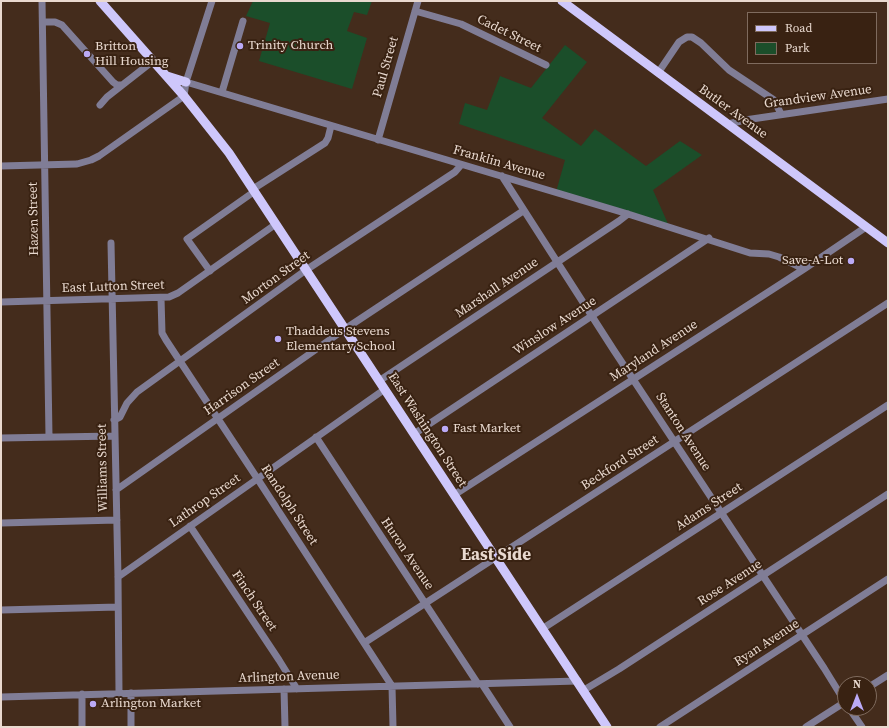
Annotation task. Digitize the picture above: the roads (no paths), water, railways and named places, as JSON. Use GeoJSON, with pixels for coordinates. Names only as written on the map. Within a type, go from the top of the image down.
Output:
{"type":"FeatureCollection","features":[{"type":"Feature","properties":{"kind":"main road","name":"East Washington Street"},"geometry":{"type":"LineString","coordinates":[[100,1],[219,138],[607,727]]}},
{"type":"Feature","properties":{"kind":"main road","name":"Butler Avenue"},"geometry":{"type":"LineString","coordinates":[[562,1],[888,243]]}},
{"type":"Feature","properties":{"kind":"main road"},"geometry":{"type":"LineString","coordinates":[[166,76],[186,82]]}},
{"type":"Feature","properties":{"kind":"street","name":"Hazen Street"},"geometry":{"type":"LineString","coordinates":[[42,1],[50,436]]}},
{"type":"Feature","properties":{"kind":"street"},"geometry":{"type":"LineString","coordinates":[[1,166],[77,164],[91,160],[99,156],[184,96],[186,82],[212,1]]}},
{"type":"Feature","properties":{"kind":"street","name":"Paul Street"},"geometry":{"type":"LineString","coordinates":[[378,140],[418,1]]}},
{"type":"Feature","properties":{"kind":"street","name":"Cadet Street"},"geometry":{"type":"LineString","coordinates":[[415,11],[461,24],[546,65]]}},
{"type":"Feature","properties":{"kind":"street"},"geometry":{"type":"LineString","coordinates":[[222,92],[243,21]]}},
{"type":"Feature","properties":{"kind":"street"},"geometry":{"type":"LineString","coordinates":[[43,22],[55,22],[62,25],[116,85],[122,85]]}},
{"type":"Feature","properties":{"kind":"street"},"geometry":{"type":"LineString","coordinates":[[658,73],[680,42],[687,37],[692,37],[701,43],[729,70],[774,100],[781,114]]}},
{"type":"Feature","properties":{"kind":"street"},"geometry":{"type":"LineString","coordinates":[[100,105],[107,97],[153,61]]}},
{"type":"Feature","properties":{"kind":"street","name":"Franklin Avenue"},"geometry":{"type":"LineString","coordinates":[[186,82],[708,238],[750,253],[769,254],[779,257],[804,269]]}},
{"type":"Feature","properties":{"kind":"street","name":"Grandview Avenue"},"geometry":{"type":"LineString","coordinates":[[728,124],[781,114],[888,99]]}},
{"type":"Feature","properties":{"kind":"street"},"geometry":{"type":"LineString","coordinates":[[210,271],[187,239],[254,190],[325,143],[331,126]]}},
{"type":"Feature","properties":{"kind":"street","name":"Morton Street"},"geometry":{"type":"LineString","coordinates":[[114,420],[120,417],[127,403],[137,392],[179,360],[262,303],[306,270],[455,172],[461,165]]}},
{"type":"Feature","properties":{"kind":"street","name":"Stanton Avenue"},"geometry":{"type":"LineString","coordinates":[[502,176],[523,211],[837,690]]}},
{"type":"Feature","properties":{"kind":"street","name":"Harrison Street"},"geometry":{"type":"LineString","coordinates":[[116,490],[345,329],[523,211]]}},
{"type":"Feature","properties":{"kind":"street","name":"Marshall Avenue"},"geometry":{"type":"LineString","coordinates":[[382,385],[628,214]]}},
{"type":"Feature","properties":{"kind":"street","name":"East Lutton Street"},"geometry":{"type":"LineString","coordinates":[[1,302],[112,300],[161,298],[174,295],[276,224]]}},
{"type":"Feature","properties":{"kind":"street","name":"Maryland Avenue"},"geometry":{"type":"LineString","coordinates":[[454,495],[804,269],[866,227]]}},
{"type":"Feature","properties":{"kind":"street","name":"Winslow Avenue"},"geometry":{"type":"LineString","coordinates":[[414,434],[708,238]]}},
{"type":"Feature","properties":{"kind":"street","name":"Williams Street"},"geometry":{"type":"LineString","coordinates":[[111,243],[119,693]]}},
{"type":"Feature","properties":{"kind":"street","name":"Randolph Street"},"geometry":{"type":"LineString","coordinates":[[161,298],[163,337],[257,478],[392,686]]}},
{"type":"Feature","properties":{"kind":"street","name":"Beckford Street"},"geometry":{"type":"LineString","coordinates":[[364,643],[888,303]]}},
{"type":"Feature","properties":{"kind":"street","name":"Lathrop Street"},"geometry":{"type":"LineString","coordinates":[[118,577],[316,437],[382,385]]}},
{"type":"Feature","properties":{"kind":"street","name":"Adams Street"},"geometry":{"type":"LineString","coordinates":[[542,629],[888,406]]}},
{"type":"Feature","properties":{"kind":"street"},"geometry":{"type":"LineString","coordinates":[[1,438],[114,436]]}},
{"type":"Feature","properties":{"kind":"street","name":"Huron Avenue"},"geometry":{"type":"LineString","coordinates":[[316,437],[508,726]]}},
{"type":"Feature","properties":{"kind":"street","name":"Rose Avenue"},"geometry":{"type":"LineString","coordinates":[[584,690],[888,494]]}},
{"type":"Feature","properties":{"kind":"street"},"geometry":{"type":"LineString","coordinates":[[1,523],[116,520]]}},
{"type":"Feature","properties":{"kind":"street","name":"Finch Street"},"geometry":{"type":"LineString","coordinates":[[190,526],[297,689]]}},
{"type":"Feature","properties":{"kind":"street","name":"Ryan Avenue"},"geometry":{"type":"LineString","coordinates":[[660,727],[888,579]]}},
{"type":"Feature","properties":{"kind":"street"},"geometry":{"type":"LineString","coordinates":[[1,610],[118,607]]}},
{"type":"Feature","properties":{"kind":"street"},"geometry":{"type":"LineString","coordinates":[[877,682],[888,675]]}},
{"type":"Feature","properties":{"kind":"street","name":"Arlington Avenue"},"geometry":{"type":"LineString","coordinates":[[1,698],[82,694],[578,681]]}},
{"type":"Feature","properties":{"kind":"street"},"geometry":{"type":"LineString","coordinates":[[392,686],[393,727]]}},
{"type":"Feature","properties":{"kind":"street"},"geometry":{"type":"LineString","coordinates":[[284,689],[285,727]]}},
{"type":"Feature","properties":{"kind":"street"},"geometry":{"type":"LineString","coordinates":[[130,693],[132,727]]}},
{"type":"Feature","properties":{"kind":"street"},"geometry":{"type":"LineString","coordinates":[[82,694],[82,727]]}},
{"type":"Feature","properties":{"kind":"street"},"geometry":{"type":"LineString","coordinates":[[806,727],[837,707]]}},
{"type":"Feature","properties":{"kind":"street"},"geometry":{"type":"LineString","coordinates":[[854,716],[862,727]]}},
{"type":"Feature","properties":{"kind":"place","name":"Trinity Church"},"geometry":{"type":"Point","coordinates":[240,46]}},
{"type":"Feature","properties":{"kind":"place","name":"Britton Hill Housing"},"geometry":{"type":"Point","coordinates":[87,54]}},
{"type":"Feature","properties":{"kind":"place","name":"Save-A-Lot"},"geometry":{"type":"Point","coordinates":[851,261]}},
{"type":"Feature","properties":{"kind":"place","name":"Thaddeus Stevens Elementary School"},"geometry":{"type":"Point","coordinates":[278,339]}},
{"type":"Feature","properties":{"kind":"place","name":"Fast Market"},"geometry":{"type":"Point","coordinates":[445,429]}},
{"type":"Feature","properties":{"kind":"place","name":"Arlington Market"},"geometry":{"type":"Point","coordinates":[93,704]}},
{"type":"Feature","properties":{"kind":"district","name":"East Side"},"geometry":{"type":"Point","coordinates":[496,556]}}]}
